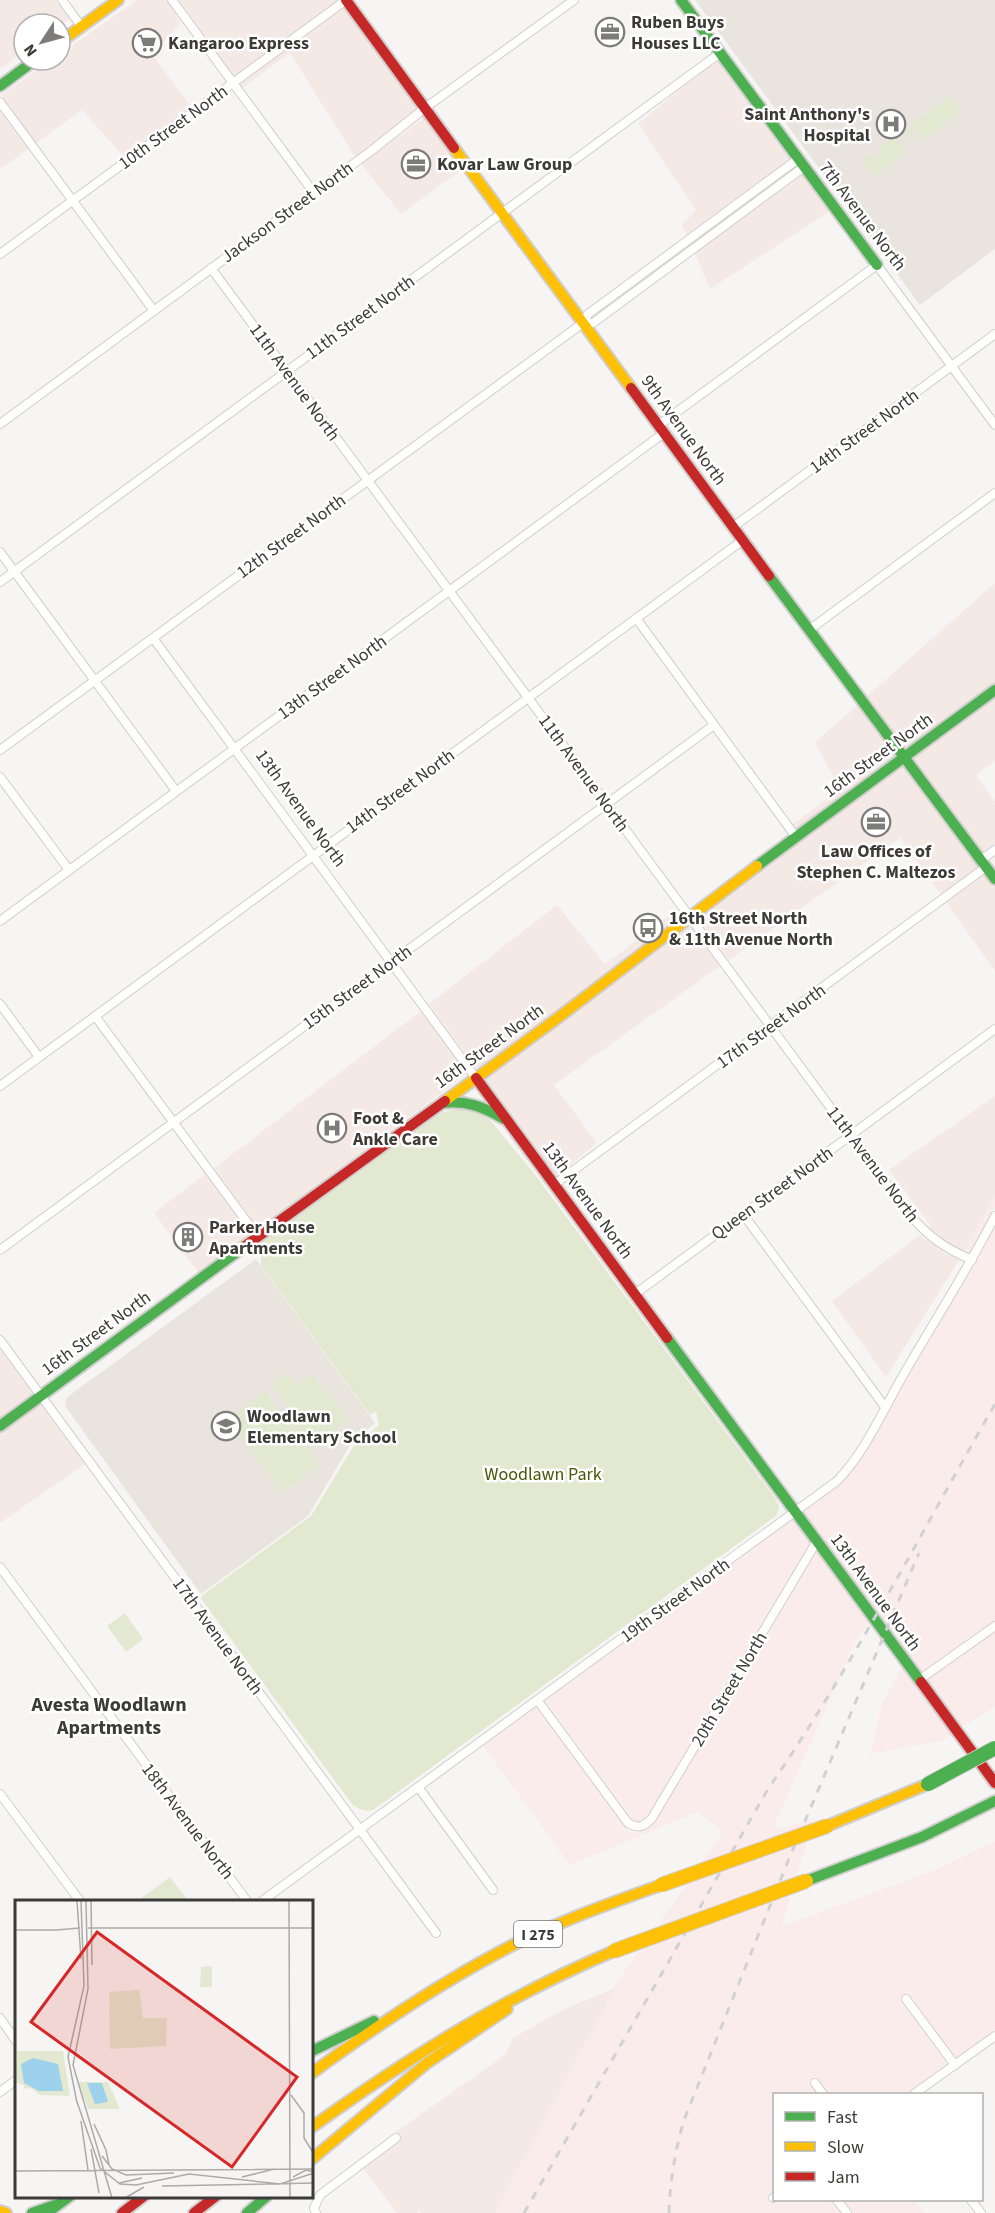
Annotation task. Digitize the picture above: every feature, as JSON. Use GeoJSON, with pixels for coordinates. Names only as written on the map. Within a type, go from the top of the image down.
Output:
{"type":"FeatureCollection","features":[{"type":"Feature","properties":{"kind":"main road"},"geometry":{"type":"LineString","coordinates":[[72,33],[118,0]]}},
{"type":"Feature","properties":{"kind":"main road","name":"9th Avenue North"},"geometry":{"type":"LineString","coordinates":[[346,0],[903,758],[995,879]]}},
{"type":"Feature","properties":{"kind":"main road","name":"7th Avenue North"},"geometry":{"type":"LineString","coordinates":[[681,0],[877,265]]}},
{"type":"Feature","properties":{"kind":"main road"},"geometry":{"type":"LineString","coordinates":[[0,86],[19,72]]}},
{"type":"Feature","properties":{"kind":"main road","name":"16th Street North"},"geometry":{"type":"LineString","coordinates":[[0,1426],[559,1017],[689,916],[995,690]]}},
{"type":"Feature","properties":{"kind":"main road","name":"13th Avenue North"},"geometry":{"type":"LineString","coordinates":[[476,1077],[995,1784]]}},
{"type":"Feature","properties":{"kind":"main road"},"geometry":{"type":"LineString","coordinates":[[440,1104],[459,1101],[475,1104],[508,1120]]}},
{"type":"Feature","properties":{"kind":"main road","name":"I 275"},"geometry":{"type":"LineString","coordinates":[[314,2072],[422,1998],[514,1945],[562,1923],[661,1885],[827,1826],[928,1784],[995,1748]]}},
{"type":"Feature","properties":{"kind":"main road","name":"I 275"},"geometry":{"type":"LineString","coordinates":[[314,2126],[459,2027],[506,2000],[575,1966],[889,1851],[995,1801]]}},
{"type":"Feature","properties":{"kind":"main road"},"geometry":{"type":"LineString","coordinates":[[314,2157],[427,2063],[575,1966]]}},
{"type":"Feature","properties":{"kind":"main road"},"geometry":{"type":"LineString","coordinates":[[314,2050],[422,1998]]}},
{"type":"Feature","properties":{"kind":"main road"},"geometry":{"type":"LineString","coordinates":[[32,2213],[52,2209],[67,2198]]}},
{"type":"Feature","properties":{"kind":"main road"},"geometry":{"type":"LineString","coordinates":[[122,2213],[141,2198]]}},
{"type":"Feature","properties":{"kind":"main road"},"geometry":{"type":"LineString","coordinates":[[194,2213],[213,2198]]}},
{"type":"Feature","properties":{"kind":"main road"},"geometry":{"type":"LineString","coordinates":[[247,2213],[265,2198]]}},
{"type":"Feature","properties":{"kind":"main road"},"geometry":{"type":"LineString","coordinates":[[0,2211],[6,2213]]}},
{"type":"Feature","properties":{"kind":"street"},"geometry":{"type":"LineString","coordinates":[[62,0],[81,26]]}},
{"type":"Feature","properties":{"kind":"street"},"geometry":{"type":"LineString","coordinates":[[172,0],[314,193]]}},
{"type":"Feature","properties":{"kind":"street","name":"10th Street North"},"geometry":{"type":"LineString","coordinates":[[0,254],[346,0]]}},
{"type":"Feature","properties":{"kind":"street","name":"Jackson Street North"},"geometry":{"type":"LineString","coordinates":[[0,424],[574,0]]}},
{"type":"Feature","properties":{"kind":"street","name":"11th Street North"},"geometry":{"type":"LineString","coordinates":[[0,582],[720,53]]}},
{"type":"Feature","properties":{"kind":"street"},"geometry":{"type":"LineString","coordinates":[[0,102],[154,311]]}},
{"type":"Feature","properties":{"kind":"street","name":"12th Street North"},"geometry":{"type":"LineString","coordinates":[[0,750],[583,323],[588,314],[801,163]]}},
{"type":"Feature","properties":{"kind":"street","name":"7th Avenue North"},"geometry":{"type":"LineString","coordinates":[[877,265],[995,425]]}},
{"type":"Feature","properties":{"kind":"street","name":"13th Street North"},"geometry":{"type":"LineString","coordinates":[[0,921],[449,591],[877,265]]}},
{"type":"Feature","properties":{"kind":"street","name":"11th Avenue North"},"geometry":{"type":"LineString","coordinates":[[211,268],[923,1230],[947,1249],[972,1260]]}},
{"type":"Feature","properties":{"kind":"street","name":"14th Street North"},"geometry":{"type":"LineString","coordinates":[[733,527],[995,334]]}},
{"type":"Feature","properties":{"kind":"street"},"geometry":{"type":"LineString","coordinates":[[809,630],[995,493]]}},
{"type":"Feature","properties":{"kind":"street","name":"14th Street North"},"geometry":{"type":"LineString","coordinates":[[0,1086],[743,540]]}},
{"type":"Feature","properties":{"kind":"street"},"geometry":{"type":"LineString","coordinates":[[0,552],[176,791]]}},
{"type":"Feature","properties":{"kind":"street"},"geometry":{"type":"LineString","coordinates":[[636,618],[796,837]]}},
{"type":"Feature","properties":{"kind":"street","name":"13th Avenue North"},"geometry":{"type":"LineString","coordinates":[[153,638],[476,1077]]}},
{"type":"Feature","properties":{"kind":"street","name":"15th Street North"},"geometry":{"type":"LineString","coordinates":[[0,1250],[714,725]]}},
{"type":"Feature","properties":{"kind":"street"},"geometry":{"type":"LineString","coordinates":[[0,777],[69,870]]}},
{"type":"Feature","properties":{"kind":"street","name":"17th Street North"},"geometry":{"type":"LineString","coordinates":[[555,1184],[771,1026],[984,863],[995,850]]}},
{"type":"Feature","properties":{"kind":"street"},"geometry":{"type":"LineString","coordinates":[[0,1004],[39,1057]]}},
{"type":"Feature","properties":{"kind":"street"},"geometry":{"type":"LineString","coordinates":[[95,1016],[258,1237]]}},
{"type":"Feature","properties":{"kind":"street","name":"Queen Street North"},"geometry":{"type":"LineString","coordinates":[[635,1294],[995,1029]]}},
{"type":"Feature","properties":{"kind":"street"},"geometry":{"type":"LineString","coordinates":[[743,1214],[885,1407]]}},
{"type":"Feature","properties":{"kind":"street","name":"19th Street North"},"geometry":{"type":"LineString","coordinates":[[263,1900],[837,1481],[848,1469],[885,1407],[972,1260],[995,1216]]}},
{"type":"Feature","properties":{"kind":"street","name":"17th Avenue North"},"geometry":{"type":"LineString","coordinates":[[0,1340],[436,1933]]}},
{"type":"Feature","properties":{"kind":"street","name":"20th Street North"},"geometry":{"type":"LineString","coordinates":[[538,1701],[628,1823],[634,1827],[646,1825],[817,1541]]}},
{"type":"Feature","properties":{"kind":"street","name":"18th Avenue North"},"geometry":{"type":"LineString","coordinates":[[0,1567],[247,1900]]}},
{"type":"Feature","properties":{"kind":"street"},"geometry":{"type":"LineString","coordinates":[[919,1680],[995,1626]]}},
{"type":"Feature","properties":{"kind":"street"},"geometry":{"type":"LineString","coordinates":[[418,1788],[493,1890]]}},
{"type":"Feature","properties":{"kind":"street"},"geometry":{"type":"LineString","coordinates":[[0,1794],[79,1900]]}},
{"type":"Feature","properties":{"kind":"street"},"geometry":{"type":"LineString","coordinates":[[906,1999],[955,2065]]}},
{"type":"Feature","properties":{"kind":"street"},"geometry":{"type":"LineString","coordinates":[[0,2018],[15,2040]]}},
{"type":"Feature","properties":{"kind":"street"},"geometry":{"type":"LineString","coordinates":[[916,2093],[995,2036]]}},
{"type":"Feature","properties":{"kind":"street"},"geometry":{"type":"LineString","coordinates":[[0,2092],[15,2081]]}},
{"type":"Feature","properties":{"kind":"street"},"geometry":{"type":"LineString","coordinates":[[815,2083],[822,2093]]}},
{"type":"Feature","properties":{"kind":"street"},"geometry":{"type":"LineString","coordinates":[[315,2211],[320,2195],[396,2138]]}},
{"type":"Feature","properties":{"kind":"shaded area"},"geometry":{"type":"Polygon","coordinates":[[[0,0],[55,0],[64,12],[12,12],[12,60],[0,69],[0,0]]]}},
{"type":"Feature","properties":{"kind":"shaded area"},"geometry":{"type":"Polygon","coordinates":[[[137,0],[166,0],[181,23],[152,54],[192,108],[124,157],[82,110],[36,143],[1,95],[34,72],[72,72],[72,46],[137,0]]]}},
{"type":"Feature","properties":{"kind":"shaded area"},"geometry":{"type":"Polygon","coordinates":[[[179,0],[338,0],[234,77],[179,0]]]}},
{"type":"Feature","properties":{"kind":"shaded area","name":"Saint Anthony's Hospital"},"geometry":{"type":"Polygon","coordinates":[[[695,0],[995,0],[995,249],[920,305],[695,0]]]}},
{"type":"Feature","properties":{"kind":"shaded area"},"geometry":{"type":"Polygon","coordinates":[[[345,7],[420,109],[355,157],[290,53],[242,88],[239,84],[345,7]]]}},
{"type":"Feature","properties":{"kind":"shaded area"},"geometry":{"type":"Polygon","coordinates":[[[718,60],[791,158],[687,236],[682,225],[696,210],[638,124],[718,60]]]}},
{"type":"Feature","properties":{"kind":"shaded area"},"geometry":{"type":"Polygon","coordinates":[[[0,111],[28,149],[0,169],[0,111]]]}},
{"type":"Feature","properties":{"kind":"shaded area"},"geometry":{"type":"Polygon","coordinates":[[[425,117],[464,168],[401,214],[361,164],[425,117]]]}},
{"type":"Feature","properties":{"kind":"shaded area"},"geometry":{"type":"Polygon","coordinates":[[[803,174],[830,211],[710,289],[695,253],[803,174]]]}},
{"type":"Feature","properties":{"kind":"shaded area"},"geometry":{"type":"Polygon","coordinates":[[[995,583],[995,685],[905,751],[865,698],[995,583]]]}},
{"type":"Feature","properties":{"kind":"shaded area"},"geometry":{"type":"Polygon","coordinates":[[[995,696],[995,761],[976,775],[995,802],[995,844],[983,853],[910,759],[995,696]]]}},
{"type":"Feature","properties":{"kind":"shaded area"},"geometry":{"type":"Polygon","coordinates":[[[858,705],[896,757],[798,830],[793,824],[840,789],[815,742],[858,705]]]}},
{"type":"Feature","properties":{"kind":"shaded area"},"geometry":{"type":"Polygon","coordinates":[[[902,765],[980,866],[941,895],[900,838],[729,960],[696,916],[902,765]]]}},
{"type":"Feature","properties":{"kind":"shaded area"},"geometry":{"type":"Polygon","coordinates":[[[985,874],[995,888],[995,971],[946,902],[985,874]]]}},
{"type":"Feature","properties":{"kind":"shaded area"},"geometry":{"type":"Polygon","coordinates":[[[557,905],[605,964],[678,910],[682,915],[478,1071],[429,1004],[557,905]]]}},
{"type":"Feature","properties":{"kind":"shaded area"},"geometry":{"type":"Polygon","coordinates":[[[688,922],[720,966],[554,1085],[597,1143],[556,1177],[483,1078],[688,922]]]}},
{"type":"Feature","properties":{"kind":"shaded area"},"geometry":{"type":"Polygon","coordinates":[[[421,1011],[467,1074],[258,1229],[214,1168],[421,1011]]]}},
{"type":"Feature","properties":{"kind":"shaded area"},"geometry":{"type":"Polygon","coordinates":[[[995,1096],[995,1196],[964,1251],[950,1245],[929,1228],[931,1226],[889,1170],[995,1096]]]}},
{"type":"Feature","properties":{"kind":"shaded area"},"geometry":{"type":"Polygon","coordinates":[[[205,1174],[250,1235],[199,1273],[154,1213],[205,1174]]]}},
{"type":"Feature","properties":{"kind":"shaded area"},"geometry":{"type":"Polygon","coordinates":[[[995,1196],[995,1206],[970,1254],[964,1251],[995,1196]]]}},
{"type":"Feature","properties":{"kind":"shaded area"},"geometry":{"type":"Polygon","coordinates":[[[995,1227],[995,1620],[920,1673],[802,1512],[840,1484],[861,1459],[974,1267],[995,1227]]]}},
{"type":"Feature","properties":{"kind":"shaded area"},"geometry":{"type":"Polygon","coordinates":[[[920,1235],[944,1253],[959,1260],[886,1377],[832,1301],[920,1235]]]}},
{"type":"Feature","properties":{"kind":"shaded area","name":"Woodlawn Elementary School"},"geometry":{"type":"Polygon","coordinates":[[[256,1259],[375,1423],[350,1445],[308,1516],[201,1594],[65,1406],[66,1398],[256,1259]]]}},
{"type":"Feature","properties":{"kind":"shaded area"},"geometry":{"type":"Polygon","coordinates":[[[0,1349],[34,1395],[0,1420],[0,1349]]]}},
{"type":"Feature","properties":{"kind":"shaded area"},"geometry":{"type":"Polygon","coordinates":[[[40,1403],[85,1464],[0,1523],[0,1432],[40,1403]]]}},
{"type":"Feature","properties":{"kind":"shaded area"},"geometry":{"type":"Polygon","coordinates":[[[794,1518],[811,1542],[648,1816],[643,1821],[636,1822],[545,1701],[794,1518]]]}},
{"type":"Feature","properties":{"kind":"shaded area"},"geometry":{"type":"Polygon","coordinates":[[[817,1550],[869,1620],[853,1647],[775,1824],[780,1829],[814,1818],[811,1828],[701,1863],[723,1832],[698,1812],[570,1865],[483,1746],[536,1707],[628,1831],[634,1833],[648,1829],[656,1820],[817,1550]]]}},
{"type":"Feature","properties":{"kind":"shaded area"},"geometry":{"type":"Polygon","coordinates":[[[995,1632],[995,1707],[961,1728],[926,1680],[995,1632]]]}},
{"type":"Feature","properties":{"kind":"shaded area"},"geometry":{"type":"Polygon","coordinates":[[[902,1666],[952,1734],[942,1741],[870,1754],[882,1704],[902,1666]]]}},
{"type":"Feature","properties":{"kind":"shaded area"},"geometry":{"type":"Polygon","coordinates":[[[808,1839],[795,1880],[654,1931],[692,1876],[808,1839]]]}},
{"type":"Feature","properties":{"kind":"shaded area"},"geometry":{"type":"Polygon","coordinates":[[[995,1841],[995,2030],[956,2058],[908,1993],[900,1999],[948,2065],[908,2093],[829,2093],[816,2076],[808,2083],[816,2093],[773,2093],[773,2192],[766,2197],[771,2205],[777,2201],[831,2201],[840,2213],[495,2213],[614,1989],[612,1989],[644,1944],[792,1891],[782,1926],[935,1870],[995,1841]]]}},
{"type":"Feature","properties":{"kind":"shaded area"},"geometry":{"type":"Polygon","coordinates":[[[615,1988],[495,2213],[420,2213],[421,2210],[417,2213],[397,2213],[363,2168],[398,2142],[393,2134],[505,2055],[513,2038],[562,2010],[615,1988]]]}},
{"type":"Feature","properties":{"kind":"shaded area"},"geometry":{"type":"Polygon","coordinates":[[[844,2201],[915,2201],[925,2213],[853,2213],[844,2201]]]}},
{"type":"Feature","properties":{"kind":"green space"},"geometry":{"type":"Polygon","coordinates":[[[949,96],[961,112],[922,141],[919,137],[922,135],[917,129],[908,135],[904,130],[949,96]]]}},
{"type":"Feature","properties":{"kind":"green space"},"geometry":{"type":"Polygon","coordinates":[[[895,136],[907,152],[875,176],[862,160],[871,153],[875,159],[881,155],[879,148],[895,136]]]}},
{"type":"Feature","properties":{"kind":"green space","name":"Woodlawn Park"},"geometry":{"type":"Polygon","coordinates":[[[463,1107],[485,1114],[536,1176],[779,1506],[777,1515],[373,1810],[364,1810],[352,1804],[200,1597],[311,1516],[353,1447],[379,1425],[376,1411],[370,1415],[261,1265],[261,1255],[255,1247],[441,1113],[463,1107]]]}},
{"type":"Feature","properties":{"kind":"green space"},"geometry":{"type":"Polygon","coordinates":[[[288,1373],[297,1385],[312,1374],[349,1419],[310,1448],[289,1419],[294,1415],[272,1385],[288,1373]]]}},
{"type":"Feature","properties":{"kind":"green space"},"geometry":{"type":"Polygon","coordinates":[[[266,1391],[320,1465],[282,1493],[228,1419],[266,1391]]]}},
{"type":"Feature","properties":{"kind":"green space"},"geometry":{"type":"Polygon","coordinates":[[[125,1613],[143,1639],[126,1652],[107,1626],[125,1613]]]}},
{"type":"Feature","properties":{"kind":"green space"},"geometry":{"type":"Polygon","coordinates":[[[170,1877],[187,1900],[138,1900],[170,1877]]]}},
{"type":"Feature","properties":{"kind":"railway"},"geometry":{"type":"LineString","coordinates":[[524,2213],[768,1789],[857,1648],[995,1404]]}},
{"type":"Feature","properties":{"kind":"railway"},"geometry":{"type":"LineString","coordinates":[[669,2213],[670,2189],[684,2120],[788,1861],[919,1553]]}},
{"type":"Feature","properties":{"kind":"traffic: fast"},"geometry":{"type":"LineString","coordinates":[[681,0],[877,265]]}},
{"type":"Feature","properties":{"kind":"traffic: fast"},"geometry":{"type":"LineString","coordinates":[[0,86],[19,72]]}},
{"type":"Feature","properties":{"kind":"traffic: fast"},"geometry":{"type":"LineString","coordinates":[[769,576],[995,879]]}},
{"type":"Feature","properties":{"kind":"traffic: fast"},"geometry":{"type":"LineString","coordinates":[[757,866],[995,690]]}},
{"type":"Feature","properties":{"kind":"traffic: fast"},"geometry":{"type":"LineString","coordinates":[[443,1103],[475,1105],[504,1119]]}},
{"type":"Feature","properties":{"kind":"traffic: fast"},"geometry":{"type":"LineString","coordinates":[[0,1426],[245,1246]]}},
{"type":"Feature","properties":{"kind":"traffic: fast"},"geometry":{"type":"LineString","coordinates":[[667,1338],[921,1682]]}},
{"type":"Feature","properties":{"kind":"traffic: fast"},"geometry":{"type":"LineString","coordinates":[[928,1784],[995,1748]]}},
{"type":"Feature","properties":{"kind":"traffic: fast"},"geometry":{"type":"LineString","coordinates":[[806,1881],[922,1837],[995,1801]]}},
{"type":"Feature","properties":{"kind":"traffic: fast"},"geometry":{"type":"LineString","coordinates":[[314,2050],[374,2021]]}},
{"type":"Feature","properties":{"kind":"traffic: fast"},"geometry":{"type":"LineString","coordinates":[[47,2213],[67,2198]]}},
{"type":"Feature","properties":{"kind":"traffic: fast"},"geometry":{"type":"LineString","coordinates":[[247,2213],[265,2198]]}},
{"type":"Feature","properties":{"kind":"traffic: fast"},"geometry":{"type":"LineString","coordinates":[[32,2213],[55,2205]]}},
{"type":"Feature","properties":{"kind":"traffic: slow"},"geometry":{"type":"LineString","coordinates":[[72,33],[118,0]]}},
{"type":"Feature","properties":{"kind":"traffic: slow"},"geometry":{"type":"LineString","coordinates":[[454,148],[631,388]]}},
{"type":"Feature","properties":{"kind":"traffic: slow"},"geometry":{"type":"LineString","coordinates":[[445,1101],[757,866]]}},
{"type":"Feature","properties":{"kind":"traffic: slow"},"geometry":{"type":"LineString","coordinates":[[827,1826],[928,1784]]}},
{"type":"Feature","properties":{"kind":"traffic: slow"},"geometry":{"type":"LineString","coordinates":[[661,1885],[827,1826]]}},
{"type":"Feature","properties":{"kind":"traffic: slow"},"geometry":{"type":"LineString","coordinates":[[614,1951],[806,1881]]}},
{"type":"Feature","properties":{"kind":"traffic: slow"},"geometry":{"type":"LineString","coordinates":[[314,2072],[410,2005],[487,1959],[567,1920],[661,1885]]}},
{"type":"Feature","properties":{"kind":"traffic: slow"},"geometry":{"type":"LineString","coordinates":[[314,2126],[458,2030],[534,1988],[614,1951]]}},
{"type":"Feature","properties":{"kind":"traffic: slow"},"geometry":{"type":"LineString","coordinates":[[314,2157],[427,2063],[507,2009]]}},
{"type":"Feature","properties":{"kind":"traffic: slow"},"geometry":{"type":"LineString","coordinates":[[0,2211],[6,2213]]}},
{"type":"Feature","properties":{"kind":"traffic: jam"},"geometry":{"type":"LineString","coordinates":[[346,0],[454,148]]}},
{"type":"Feature","properties":{"kind":"traffic: jam"},"geometry":{"type":"LineString","coordinates":[[631,388],[769,576]]}},
{"type":"Feature","properties":{"kind":"traffic: jam"},"geometry":{"type":"LineString","coordinates":[[476,1078],[667,1338]]}},
{"type":"Feature","properties":{"kind":"traffic: jam"},"geometry":{"type":"LineString","coordinates":[[245,1246],[445,1101]]}},
{"type":"Feature","properties":{"kind":"traffic: jam"},"geometry":{"type":"LineString","coordinates":[[921,1682],[995,1783]]}},
{"type":"Feature","properties":{"kind":"traffic: jam"},"geometry":{"type":"LineString","coordinates":[[122,2213],[141,2198]]}},
{"type":"Feature","properties":{"kind":"traffic: jam"},"geometry":{"type":"LineString","coordinates":[[194,2213],[213,2198]]}},
{"type":"Feature","properties":{"kind":"place","name":"Ruben Buys Houses LLC"},"geometry":{"type":"Point","coordinates":[610,32]}},
{"type":"Feature","properties":{"kind":"place","name":"Kangaroo Express"},"geometry":{"type":"Point","coordinates":[147,43]}},
{"type":"Feature","properties":{"kind":"place","name":"Saint Anthony's Hospital"},"geometry":{"type":"Point","coordinates":[891,124]}},
{"type":"Feature","properties":{"kind":"place","name":"Kovar Law Group"},"geometry":{"type":"Point","coordinates":[416,164]}},
{"type":"Feature","properties":{"kind":"place","name":"Law Offices of Stephen C. Maltezos"},"geometry":{"type":"Point","coordinates":[876,822]}},
{"type":"Feature","properties":{"kind":"place","name":"16th Street North & 11th Avenue North"},"geometry":{"type":"Point","coordinates":[648,928]}},
{"type":"Feature","properties":{"kind":"place","name":"Foot & Ankle Care"},"geometry":{"type":"Point","coordinates":[332,1128]}},
{"type":"Feature","properties":{"kind":"place","name":"Parker House Apartments"},"geometry":{"type":"Point","coordinates":[188,1237]}},
{"type":"Feature","properties":{"kind":"place","name":"Woodlawn Elementary School"},"geometry":{"type":"Point","coordinates":[226,1426]}},
{"type":"Feature","properties":{"kind":"district","name":"Avesta Woodlawn Apartments"},"geometry":{"type":"Point","coordinates":[109,1716]}}]}
